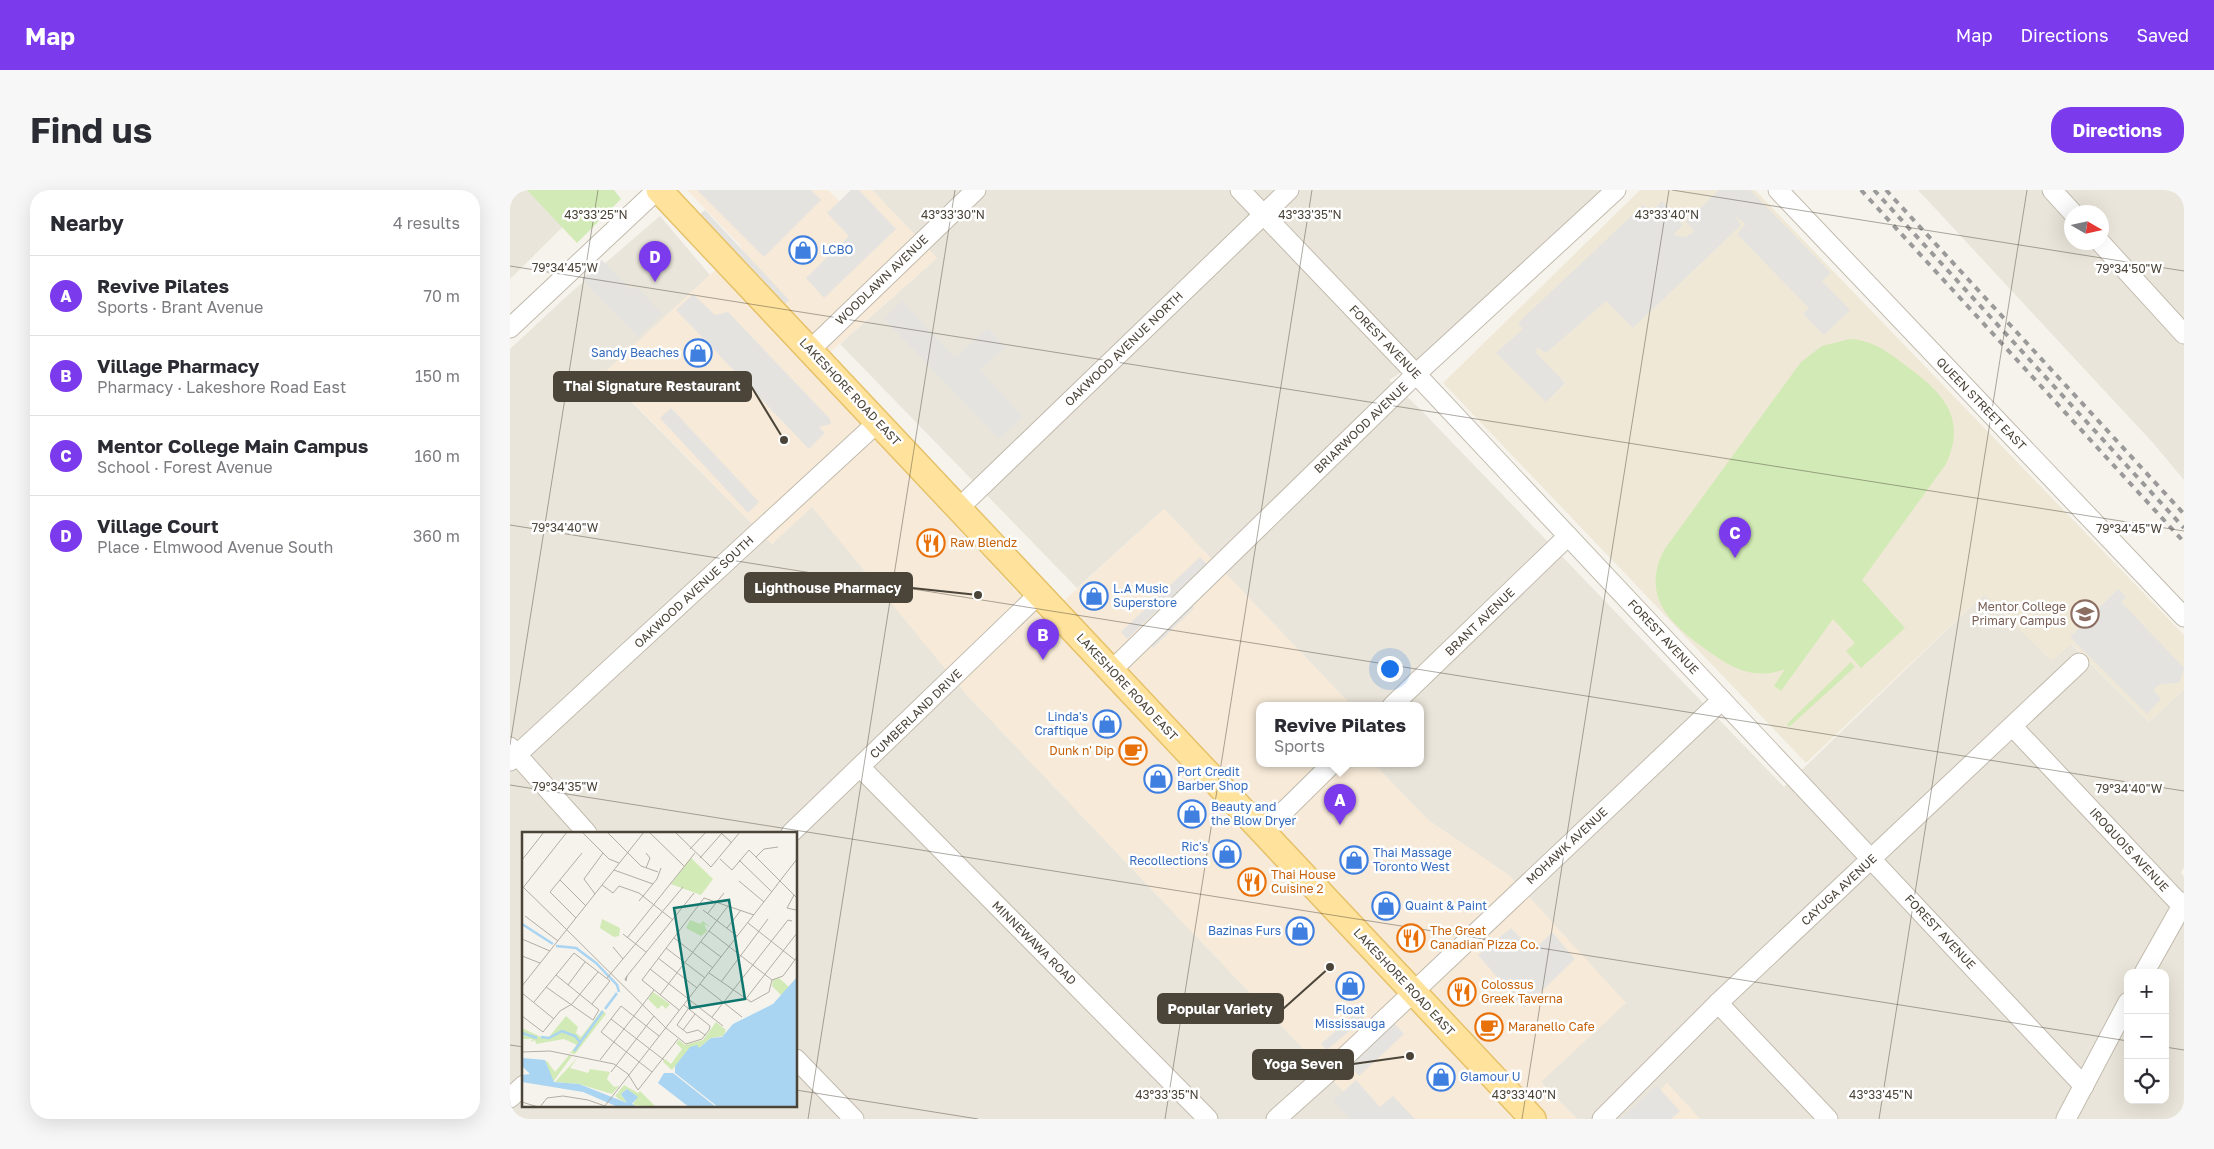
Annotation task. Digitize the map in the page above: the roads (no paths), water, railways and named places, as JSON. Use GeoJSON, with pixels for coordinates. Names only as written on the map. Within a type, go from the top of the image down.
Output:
{"type":"FeatureCollection","features":[{"type":"Feature","properties":{"kind":"main road","name":"LAKESHORE ROAD EAST"},"geometry":{"type":"LineString","coordinates":[[658,190],[1533,1119]]}},
{"type":"Feature","properties":{"kind":"street"},"geometry":{"type":"LineString","coordinates":[[510,328],[658,190]]}},
{"type":"Feature","properties":{"kind":"street","name":"WOODLAWN AVENUE"},"geometry":{"type":"LineString","coordinates":[[810,350],[976,190]]}},
{"type":"Feature","properties":{"kind":"street","name":"FOREST AVENUE"},"geometry":{"type":"LineString","coordinates":[[1240,190],[1416,374],[2084,1086]]}},
{"type":"Feature","properties":{"kind":"street","name":"OAKWOOD AVENUE NORTH"},"geometry":{"type":"LineString","coordinates":[[959,508],[1289,190]]}},
{"type":"Feature","properties":{"kind":"street","name":"BRIARWOOD AVENUE"},"geometry":{"type":"LineString","coordinates":[[1111,670],[1416,374],[1616,190]]}},
{"type":"Feature","properties":{"kind":"street","name":"QUEEN STREET EAST"},"geometry":{"type":"LineString","coordinates":[[1778,190],[2184,617]]}},
{"type":"Feature","properties":{"kind":"street"},"geometry":{"type":"LineString","coordinates":[[2052,190],[2066,205]]}},
{"type":"Feature","properties":{"kind":"street"},"geometry":{"type":"LineString","coordinates":[[2107,250],[2184,334]]}},
{"type":"Feature","properties":{"kind":"street","name":"OAKWOOD AVENUE SOUTH"},"geometry":{"type":"LineString","coordinates":[[512,754],[878,422]]}},
{"type":"Feature","properties":{"kind":"street","name":"BRANT AVENUE"},"geometry":{"type":"LineString","coordinates":[[1396,702],[1568,536]]}},
{"type":"Feature","properties":{"kind":"street","name":"CUMBERLAND DRIVE"},"geometry":{"type":"LineString","coordinates":[[792,832],[861,768],[1039,594]]}},
{"type":"Feature","properties":{"kind":"street","name":"CAYUGA AVENUE"},"geometry":{"type":"LineString","coordinates":[[1602,1119],[1718,1003],[2079,663]]}},
{"type":"Feature","properties":{"kind":"street","name":"MOHAWK AVENUE"},"geometry":{"type":"LineString","coordinates":[[1276,1119],[1331,1070],[1722,700]]}},
{"type":"Feature","properties":{"kind":"street","name":"IROQUOIS AVENUE"},"geometry":{"type":"LineString","coordinates":[[2013,727],[2183,906]]}},
{"type":"Feature","properties":{"kind":"street"},"geometry":{"type":"LineString","coordinates":[[512,754],[586,832]]}},
{"type":"Feature","properties":{"kind":"street"},"geometry":{"type":"LineString","coordinates":[[1263,832],[1329,767]]}},
{"type":"Feature","properties":{"kind":"street","name":"MINNEWAWA ROAD"},"geometry":{"type":"LineString","coordinates":[[861,768],[1208,1119]]}},
{"type":"Feature","properties":{"kind":"street"},"geometry":{"type":"LineString","coordinates":[[2146,969],[2183,906]]}},
{"type":"Feature","properties":{"kind":"street"},"geometry":{"type":"LineString","coordinates":[[1718,1003],[1828,1119]]}},
{"type":"Feature","properties":{"kind":"street"},"geometry":{"type":"LineString","coordinates":[[2066,1119],[2124,1010]]}},
{"type":"Feature","properties":{"kind":"street"},"geometry":{"type":"LineString","coordinates":[[798,1060],[854,1119]]}},
{"type":"Feature","properties":{"kind":"street"},"geometry":{"type":"LineString","coordinates":[[510,1098],[522,1087]]}},
{"type":"Feature","properties":{"kind":"railway"},"geometry":{"type":"LineString","coordinates":[[1861,190],[2184,542]]}},
{"type":"Feature","properties":{"kind":"railway"},"geometry":{"type":"LineString","coordinates":[[1874,190],[2184,528]]}},
{"type":"Feature","properties":{"kind":"railway"},"geometry":{"type":"LineString","coordinates":[[1886,190],[2184,514]]}},
{"type":"Feature","properties":{"kind":"place","name":"LCBO"},"geometry":{"type":"Point","coordinates":[803,250]}},
{"type":"Feature","properties":{"kind":"place","name":"Village Court"},"geometry":{"type":"Point","coordinates":[655,282]}},
{"type":"Feature","properties":{"kind":"place","name":"Sandy Beaches"},"geometry":{"type":"Point","coordinates":[698,353]}},
{"type":"Feature","properties":{"kind":"place","name":"Thai Signature Restaurant"},"geometry":{"type":"Point","coordinates":[784,440]}},
{"type":"Feature","properties":{"kind":"place","name":"Raw Blendz"},"geometry":{"type":"Point","coordinates":[931,543]}},
{"type":"Feature","properties":{"kind":"place","name":"Mentor College Main Campus"},"geometry":{"type":"Point","coordinates":[1735,558]}},
{"type":"Feature","properties":{"kind":"place","name":"Lighthouse Pharmacy"},"geometry":{"type":"Point","coordinates":[978,595]}},
{"type":"Feature","properties":{"kind":"place","name":"L.A Music Superstore"},"geometry":{"type":"Point","coordinates":[1094,596]}},
{"type":"Feature","properties":{"kind":"place","name":"Mentor College Primary Campus"},"geometry":{"type":"Point","coordinates":[2085,614]}},
{"type":"Feature","properties":{"kind":"place","name":"Village Pharmacy"},"geometry":{"type":"Point","coordinates":[1043,660]}},
{"type":"Feature","properties":{"kind":"place","name":"Linda's Craftique"},"geometry":{"type":"Point","coordinates":[1107,724]}},
{"type":"Feature","properties":{"kind":"place","name":"Dunk n' Dip"},"geometry":{"type":"Point","coordinates":[1133,751]}},
{"type":"Feature","properties":{"kind":"place","name":"Port Credit Barber Shop"},"geometry":{"type":"Point","coordinates":[1158,779]}},
{"type":"Feature","properties":{"kind":"place","name":"Beauty and the Blow Dryer"},"geometry":{"type":"Point","coordinates":[1192,814]}},
{"type":"Feature","properties":{"kind":"place","name":"Revive Pilates"},"geometry":{"type":"Point","coordinates":[1340,825]}},
{"type":"Feature","properties":{"kind":"place","name":"Ric's Recollections"},"geometry":{"type":"Point","coordinates":[1227,854]}},
{"type":"Feature","properties":{"kind":"place","name":"Thai Massage Toronto West"},"geometry":{"type":"Point","coordinates":[1354,860]}},
{"type":"Feature","properties":{"kind":"place","name":"Thai House Cuisine 2"},"geometry":{"type":"Point","coordinates":[1252,882]}},
{"type":"Feature","properties":{"kind":"place","name":"Quaint & Paint"},"geometry":{"type":"Point","coordinates":[1386,906]}},
{"type":"Feature","properties":{"kind":"place","name":"Bazinas Furs"},"geometry":{"type":"Point","coordinates":[1300,931]}},
{"type":"Feature","properties":{"kind":"place","name":"The Great Canadian Pizza Co."},"geometry":{"type":"Point","coordinates":[1411,938]}},
{"type":"Feature","properties":{"kind":"place","name":"Popular Variety"},"geometry":{"type":"Point","coordinates":[1330,967]}},
{"type":"Feature","properties":{"kind":"place","name":"Float Mississauga"},"geometry":{"type":"Point","coordinates":[1350,986]}},
{"type":"Feature","properties":{"kind":"place","name":"Colossus Greek Taverna"},"geometry":{"type":"Point","coordinates":[1462,992]}},
{"type":"Feature","properties":{"kind":"place","name":"Maranello Cafe"},"geometry":{"type":"Point","coordinates":[1489,1027]}},
{"type":"Feature","properties":{"kind":"place","name":"Yoga Seven"},"geometry":{"type":"Point","coordinates":[1410,1056]}},
{"type":"Feature","properties":{"kind":"place","name":"Glamour U"},"geometry":{"type":"Point","coordinates":[1441,1077]}}]}
